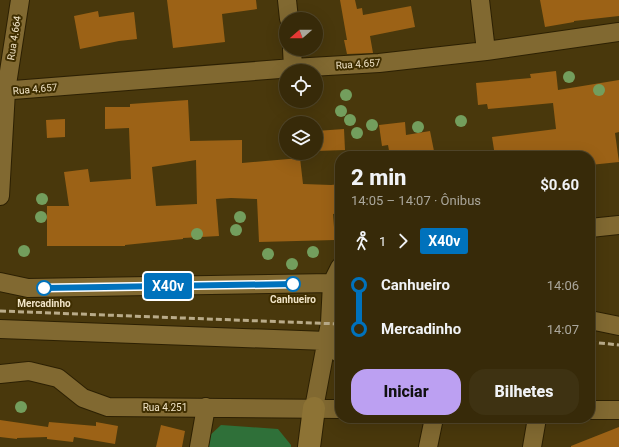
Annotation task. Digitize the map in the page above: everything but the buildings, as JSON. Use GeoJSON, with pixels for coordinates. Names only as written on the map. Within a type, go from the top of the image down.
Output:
{"type":"FeatureCollection","features":[{"type":"Feature","properties":{"kind":"street","name":"Rua 4.664"},"geometry":{"type":"LineString","coordinates":[[0,196],[3,91],[20,0]]}},
{"type":"Feature","properties":{"kind":"street"},"geometry":{"type":"LineString","coordinates":[[287,0],[288,12]]}},
{"type":"Feature","properties":{"kind":"street"},"geometry":{"type":"LineString","coordinates":[[480,0],[486,51]]}},
{"type":"Feature","properties":{"kind":"street","name":"Rua 4.657"},"geometry":{"type":"LineString","coordinates":[[323,66],[486,51],[619,32]]}},
{"type":"Feature","properties":{"kind":"street","name":"Rua 4.657"},"geometry":{"type":"LineString","coordinates":[[3,91],[279,69]]}},
{"type":"Feature","properties":{"kind":"street"},"geometry":{"type":"LineString","coordinates":[[595,227],[619,225]]}},
{"type":"Feature","properties":{"kind":"street"},"geometry":{"type":"LineString","coordinates":[[0,282],[28,288],[335,276]]}},
{"type":"Feature","properties":{"kind":"street"},"geometry":{"type":"LineString","coordinates":[[309,447],[314,408],[335,289]]}},
{"type":"Feature","properties":{"kind":"street"},"geometry":{"type":"LineString","coordinates":[[595,321],[619,326]]}},
{"type":"Feature","properties":{"kind":"street"},"geometry":{"type":"LineString","coordinates":[[0,329],[327,341],[335,349]]}},
{"type":"Feature","properties":{"kind":"street","name":"Rua 4.251"},"geometry":{"type":"LineString","coordinates":[[0,374],[29,371],[58,378],[83,398],[108,407],[335,409]]}},
{"type":"Feature","properties":{"kind":"street"},"geometry":{"type":"LineString","coordinates":[[199,447],[206,407]]}},
{"type":"Feature","properties":{"kind":"street"},"geometry":{"type":"LineString","coordinates":[[595,410],[619,410]]}},
{"type":"Feature","properties":{"kind":"street"},"geometry":{"type":"LineString","coordinates":[[428,447],[433,423]]}},
{"type":"Feature","properties":{"kind":"street"},"geometry":{"type":"LineString","coordinates":[[532,447],[536,423]]}},
{"type":"Feature","properties":{"kind":"green space"},"geometry":{"type":"Polygon","coordinates":[[[221,425],[278,429],[291,447],[205,447],[206,439],[221,425]]]}},
{"type":"Feature","properties":{"kind":"railway"},"geometry":{"type":"LineString","coordinates":[[0,311],[335,324]]}},
{"type":"Feature","properties":{"kind":"railway"},"geometry":{"type":"LineString","coordinates":[[595,343],[619,345]]}},
{"type":"Feature","properties":{"kind":"bus line","name":"X40v"},"geometry":{"type":"LineString","coordinates":[[44,288],[293,284]]}},
{"type":"Feature","properties":{"kind":"place","name":"Canhueiro"},"geometry":{"type":"Point","coordinates":[293,284]}},
{"type":"Feature","properties":{"kind":"place","name":"Mercadinho"},"geometry":{"type":"Point","coordinates":[44,288]}}]}
